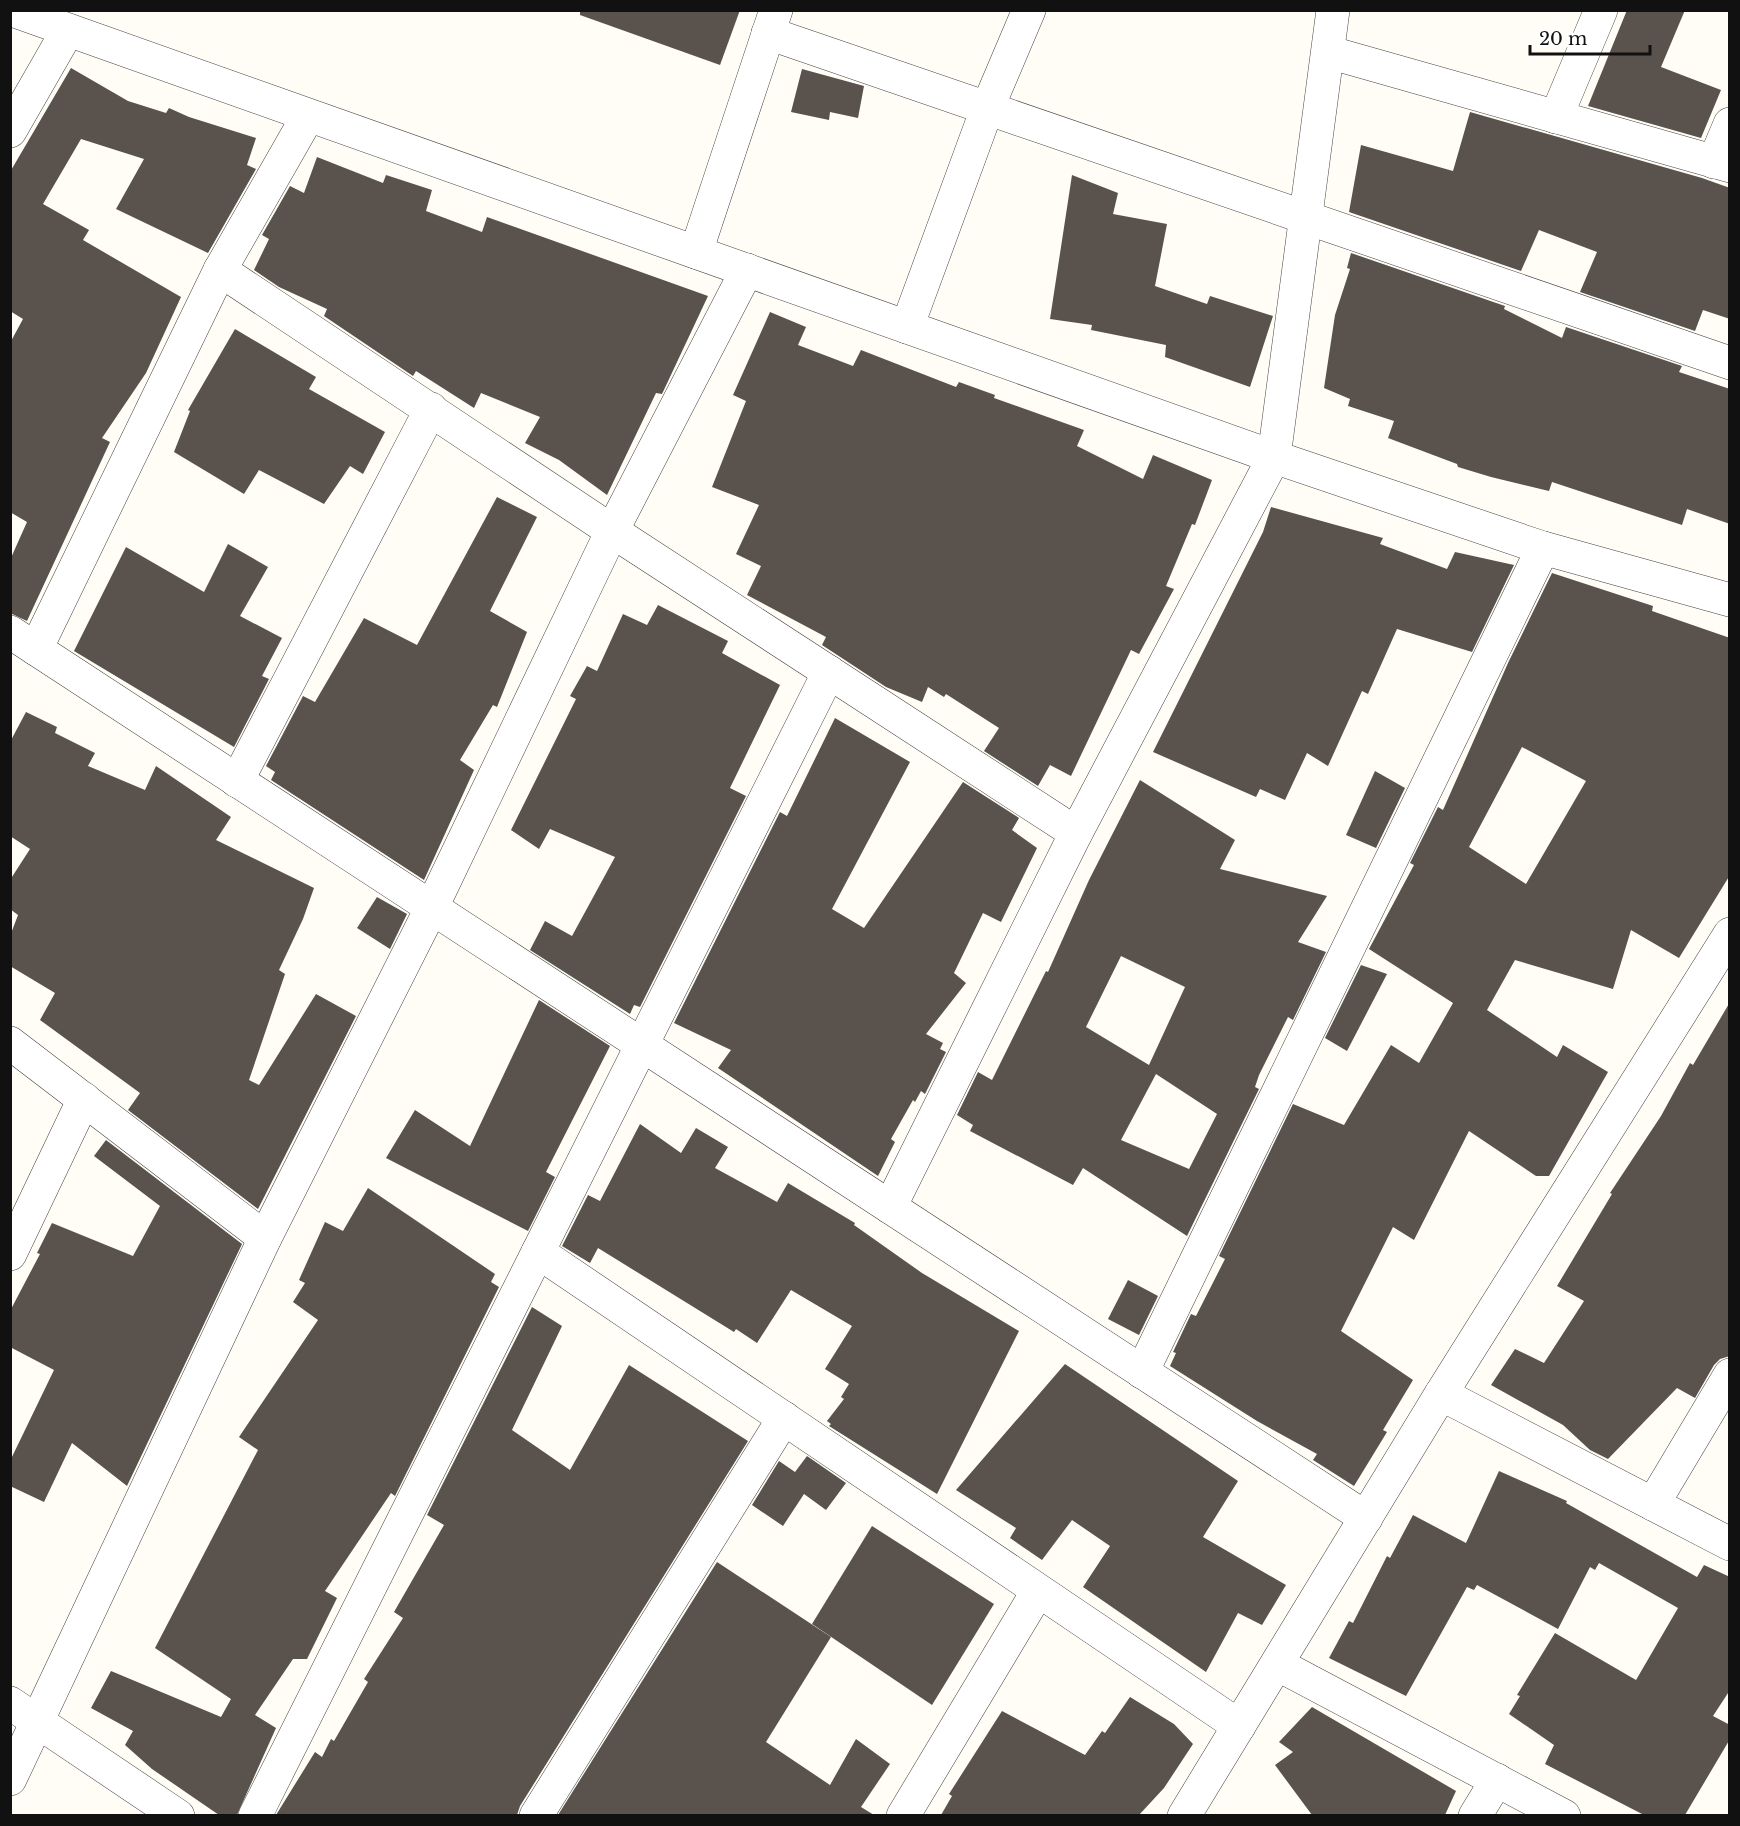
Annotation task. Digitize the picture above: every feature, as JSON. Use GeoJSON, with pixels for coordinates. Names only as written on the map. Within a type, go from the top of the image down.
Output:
{"type":"FeatureCollection","features":[{"type":"Feature","properties":{"kind":"street"},"geometry":{"type":"LineString","coordinates":[[12,10],[1274,457],[1543,548],[1730,600]]}},
{"type":"Feature","properties":{"kind":"street"},"geometry":{"type":"LineString","coordinates":[[907,327],[987,109],[1029,10]]}},
{"type":"Feature","properties":{"kind":"street"},"geometry":{"type":"LineString","coordinates":[[890,1207],[1076,833],[1274,457],[1333,10]]}},
{"type":"Feature","properties":{"kind":"street"},"geometry":{"type":"LineString","coordinates":[[1556,117],[1601,10]]}},
{"type":"Feature","properties":{"kind":"street"},"geometry":{"type":"LineString","coordinates":[[696,252],[772,22],[987,109],[1730,363]]}},
{"type":"Feature","properties":{"kind":"street"},"geometry":{"type":"LineString","coordinates":[[10,131],[68,30]]}},
{"type":"Feature","properties":{"kind":"street"},"geometry":{"type":"LineString","coordinates":[[1328,52],[1722,164],[1730,123]]}},
{"type":"Feature","properties":{"kind":"street"},"geometry":{"type":"LineString","coordinates":[[308,116],[220,270],[23,640],[431,909],[642,1044],[1366,1518]]}},
{"type":"Feature","properties":{"kind":"street"},"geometry":{"type":"LineString","coordinates":[[220,270],[612,531],[1076,833]]}},
{"type":"Feature","properties":{"kind":"street"},"geometry":{"type":"LineString","coordinates":[[10,1779],[265,1238],[431,909],[612,531],[747,270]]}},
{"type":"Feature","properties":{"kind":"street"},"geometry":{"type":"LineString","coordinates":[[237,781],[431,409]]}},
{"type":"Feature","properties":{"kind":"street"},"geometry":{"type":"LineString","coordinates":[[1142,1372],[1543,548]]}},
{"type":"Feature","properties":{"kind":"street"},"geometry":{"type":"LineString","coordinates":[[255,1815],[829,672]]}},
{"type":"Feature","properties":{"kind":"street"},"geometry":{"type":"LineString","coordinates":[[1184,1815],[1441,1394],[1730,934]]}},
{"type":"Feature","properties":{"kind":"street"},"geometry":{"type":"LineString","coordinates":[[10,1043],[265,1238]]}},
{"type":"Feature","properties":{"kind":"street"},"geometry":{"type":"LineString","coordinates":[[10,1254],[84,1099]]}},
{"type":"Feature","properties":{"kind":"street"},"geometry":{"type":"LineString","coordinates":[[538,1252],[1239,1726]]}},
{"type":"Feature","properties":{"kind":"street"},"geometry":{"type":"LineString","coordinates":[[1653,1504],[1730,1375]]}},
{"type":"Feature","properties":{"kind":"street"},"geometry":{"type":"LineString","coordinates":[[1441,1394],[1730,1544]]}},
{"type":"Feature","properties":{"kind":"street"},"geometry":{"type":"LineString","coordinates":[[536,1815],[784,1418]]}},
{"type":"Feature","properties":{"kind":"street"},"geometry":{"type":"LineString","coordinates":[[903,1815],[1038,1591]]}},
{"type":"Feature","properties":{"kind":"street"},"geometry":{"type":"LineString","coordinates":[[1277,1664],[1564,1815]]}},
{"type":"Feature","properties":{"kind":"street"},"geometry":{"type":"LineString","coordinates":[[10,1703],[178,1815]]}},
{"type":"Feature","properties":{"kind":"street"},"geometry":{"type":"LineString","coordinates":[[1475,1815],[1497,1780]]}},
{"type":"Feature","properties":{"kind":"building"},"geometry":{"type":"Polygon","coordinates":[[[580,10],[740,10],[720,65],[580,15],[580,10]]]}},
{"type":"Feature","properties":{"kind":"building"},"geometry":{"type":"Polygon","coordinates":[[[1627,10],[1685,10],[1661,67],[1721,90],[1701,138],[1588,106],[1627,10]]]}},
{"type":"Feature","properties":{"kind":"building"},"geometry":{"type":"Polygon","coordinates":[[[71,68],[128,101],[166,113],[169,108],[189,117],[256,138],[247,165],[256,169],[208,253],[116,209],[144,159],[81,139],[43,204],[89,230],[83,240],[181,297],[146,373],[102,438],[110,442],[27,621],[10,613],[10,560],[27,522],[10,512],[10,343],[23,319],[10,311],[10,172],[71,68]]]}},
{"type":"Feature","properties":{"kind":"building"},"geometry":{"type":"Polygon","coordinates":[[[802,69],[864,86],[858,118],[830,112],[829,120],[791,112],[802,69]]]}},
{"type":"Feature","properties":{"kind":"building"},"geometry":{"type":"Polygon","coordinates":[[[1470,112],[1730,188],[1730,319],[1703,310],[1695,331],[1580,292],[1597,252],[1539,230],[1521,271],[1349,212],[1361,145],[1453,171],[1470,112]]]}},
{"type":"Feature","properties":{"kind":"building"},"geometry":{"type":"Polygon","coordinates":[[[317,157],[383,183],[386,175],[432,190],[426,211],[482,232],[487,217],[708,296],[662,394],[656,393],[607,495],[559,460],[525,443],[540,417],[481,393],[474,408],[416,371],[413,376],[324,316],[327,309],[279,287],[254,270],[269,239],[262,235],[290,186],[304,193],[317,157]]]}},
{"type":"Feature","properties":{"kind":"building"},"geometry":{"type":"Polygon","coordinates":[[[1072,175],[1118,193],[1113,214],[1167,224],[1155,286],[1207,304],[1210,296],[1273,316],[1250,387],[1165,357],[1166,345],[1091,330],[1092,325],[1050,319],[1072,175]]]}},
{"type":"Feature","properties":{"kind":"building"},"geometry":{"type":"Polygon","coordinates":[[[1351,253],[1505,306],[1504,309],[1562,338],[1566,327],[1682,366],[1679,372],[1730,389],[1730,524],[1687,509],[1682,525],[1552,482],[1549,491],[1491,477],[1458,467],[1457,464],[1388,438],[1394,421],[1348,406],[1350,399],[1324,388],[1335,315],[1350,269],[1347,268],[1351,253]]]}},
{"type":"Feature","properties":{"kind":"building"},"geometry":{"type":"Polygon","coordinates":[[[770,312],[806,327],[798,345],[853,366],[861,350],[956,387],[959,382],[995,395],[994,398],[1084,430],[1077,446],[1143,479],[1153,455],[1212,480],[1195,525],[1192,524],[1166,586],[1174,589],[1139,654],[1131,650],[1071,776],[1050,765],[1038,786],[984,751],[999,728],[946,694],[944,697],[928,687],[922,702],[886,687],[822,645],[826,637],[747,595],[761,566],[736,554],[759,505],[712,487],[746,401],[733,395],[770,312]]]}},
{"type":"Feature","properties":{"kind":"building"},"geometry":{"type":"Polygon","coordinates":[[[235,329],[316,377],[309,389],[385,432],[363,474],[350,466],[324,504],[259,470],[244,494],[174,452],[190,411],[188,410],[235,329]]]}},
{"type":"Feature","properties":{"kind":"building"},"geometry":{"type":"Polygon","coordinates":[[[497,497],[537,517],[490,611],[527,632],[497,707],[493,705],[460,760],[474,770],[424,880],[271,780],[275,772],[266,766],[303,696],[315,702],[364,618],[417,645],[497,497]]]}},
{"type":"Feature","properties":{"kind":"building"},"geometry":{"type":"Polygon","coordinates":[[[1271,507],[1383,538],[1380,544],[1447,569],[1455,552],[1514,565],[1472,652],[1397,629],[1368,694],[1362,691],[1328,766],[1307,753],[1285,800],[1260,789],[1256,797],[1153,752],[1263,532],[1271,507]]]}},
{"type":"Feature","properties":{"kind":"building"},"geometry":{"type":"Polygon","coordinates":[[[228,544],[268,567],[240,616],[282,638],[262,676],[269,679],[234,747],[74,651],[126,547],[204,592],[228,544]]]}},
{"type":"Feature","properties":{"kind":"building"},"geometry":{"type":"Polygon","coordinates":[[[1552,573],[1653,606],[1652,611],[1730,638],[1730,875],[1679,958],[1631,930],[1613,989],[1515,960],[1487,1010],[1557,1057],[1563,1045],[1608,1072],[1549,1176],[1536,1176],[1469,1131],[1414,1240],[1393,1227],[1341,1331],[1413,1380],[1383,1430],[1387,1432],[1354,1486],[1313,1460],[1317,1454],[1257,1421],[1170,1366],[1176,1353],[1173,1352],[1191,1314],[1196,1316],[1225,1259],[1219,1256],[1293,1104],[1344,1125],[1391,1045],[1419,1063],[1453,1003],[1369,949],[1414,865],[1410,863],[1438,807],[1443,810],[1508,663],[1552,573]],[[1522,747],[1469,847],[1526,884],[1586,781],[1522,747]]]}},
{"type":"Feature","properties":{"kind":"building"},"geometry":{"type":"Polygon","coordinates":[[[658,605],[728,641],[722,653],[780,685],[730,788],[746,796],[640,1007],[634,1005],[630,1014],[530,950],[545,921],[572,936],[615,857],[550,829],[539,849],[511,830],[576,699],[570,696],[587,666],[597,671],[623,614],[647,625],[658,605]]]}},
{"type":"Feature","properties":{"kind":"building"},"geometry":{"type":"Polygon","coordinates":[[[26,712],[57,727],[55,733],[95,753],[88,766],[145,790],[156,766],[231,817],[216,840],[314,888],[303,919],[279,970],[285,974],[249,1080],[259,1085],[316,994],[356,1016],[258,1209],[128,1110],[140,1093],[40,1020],[55,993],[10,966],[10,936],[18,915],[10,909],[10,880],[30,849],[10,836],[10,742],[26,712]]]}},
{"type":"Feature","properties":{"kind":"building"},"geometry":{"type":"Polygon","coordinates":[[[835,718],[910,762],[832,909],[864,928],[963,782],[1019,818],[1012,830],[1037,848],[1001,922],[983,913],[954,973],[966,983],[926,1034],[943,1043],[940,1049],[946,1052],[925,1094],[921,1091],[915,1102],[913,1100],[891,1139],[895,1142],[878,1176],[718,1068],[731,1050],[674,1023],[780,812],[787,816],[835,718]]]}},
{"type":"Feature","properties":{"kind":"building"},"geometry":{"type":"Polygon","coordinates":[[[1375,771],[1405,788],[1376,848],[1346,835],[1375,771]]]}},
{"type":"Feature","properties":{"kind":"building"},"geometry":{"type":"Polygon","coordinates":[[[1140,780],[1235,840],[1220,869],[1327,896],[1298,942],[1326,952],[1293,1020],[1288,1017],[1259,1075],[1255,1087],[1259,1089],[1187,1236],[1083,1168],[1073,1185],[970,1131],[973,1125],[957,1115],[978,1072],[992,1080],[1046,971],[1048,972],[1089,880],[1140,780]],[[1121,956],[1086,1027],[1149,1065],[1185,987],[1121,956]],[[1156,1074],[1121,1140],[1189,1169],[1217,1114],[1156,1074]]]}},
{"type":"Feature","properties":{"kind":"building"},"geometry":{"type":"Polygon","coordinates":[[[377,897],[407,914],[390,949],[357,928],[377,897]]]}},
{"type":"Feature","properties":{"kind":"building"},"geometry":{"type":"Polygon","coordinates":[[[1361,965],[1387,974],[1347,1051],[1325,1038],[1361,965]]]}},
{"type":"Feature","properties":{"kind":"building"},"geometry":{"type":"Polygon","coordinates":[[[539,1000],[610,1046],[546,1172],[555,1177],[528,1231],[386,1158],[415,1110],[470,1146],[539,1000]]]}},
{"type":"Feature","properties":{"kind":"building"},"geometry":{"type":"Polygon","coordinates":[[[1730,1002],[1730,1356],[1720,1359],[1714,1365],[1695,1398],[1677,1388],[1608,1459],[1590,1450],[1563,1425],[1491,1385],[1515,1349],[1544,1363],[1584,1301],[1557,1286],[1612,1194],[1610,1193],[1661,1116],[1690,1063],[1693,1065],[1730,1002]]]}},
{"type":"Feature","properties":{"kind":"building"},"geometry":{"type":"Polygon","coordinates":[[[640,1124],[681,1153],[696,1128],[728,1147],[715,1168],[777,1202],[788,1183],[855,1223],[854,1225],[922,1273],[1019,1331],[937,1494],[829,1426],[831,1424],[827,1421],[844,1399],[841,1397],[849,1384],[825,1369],[852,1326],[791,1290],[757,1343],[736,1329],[734,1332],[598,1248],[590,1263],[562,1246],[588,1195],[600,1201],[640,1124]]]}},
{"type":"Feature","properties":{"kind":"building"},"geometry":{"type":"Polygon","coordinates":[[[106,1140],[242,1244],[127,1486],[72,1443],[44,1502],[10,1486],[10,1461],[54,1370],[10,1347],[10,1311],[40,1254],[37,1253],[52,1223],[133,1256],[160,1206],[94,1156],[106,1140]]]}},
{"type":"Feature","properties":{"kind":"building"},"geometry":{"type":"Polygon","coordinates":[[[368,1188],[495,1274],[491,1282],[499,1287],[395,1496],[391,1493],[325,1591],[337,1598],[307,1659],[293,1659],[255,1715],[276,1728],[237,1815],[219,1815],[152,1769],[125,1745],[133,1731],[91,1708],[111,1671],[221,1717],[231,1699],[155,1648],[258,1450],[239,1437],[318,1320],[293,1302],[305,1283],[299,1280],[325,1222],[343,1231],[368,1188]]]}},
{"type":"Feature","properties":{"kind":"building"},"geometry":{"type":"Polygon","coordinates":[[[1128,1280],[1158,1296],[1139,1335],[1108,1319],[1128,1280]]]}},
{"type":"Feature","properties":{"kind":"building"},"geometry":{"type":"Polygon","coordinates":[[[532,1307],[562,1326],[512,1430],[570,1470],[629,1365],[748,1441],[520,1806],[517,1815],[276,1815],[315,1752],[322,1757],[331,1739],[334,1741],[368,1682],[364,1679],[403,1618],[394,1612],[444,1525],[427,1515],[532,1307]]]}},
{"type":"Feature","properties":{"kind":"building"},"geometry":{"type":"Polygon","coordinates":[[[1065,1364],[1238,1481],[1203,1537],[1286,1585],[1262,1625],[1238,1613],[1206,1672],[1083,1587],[1110,1546],[1072,1520],[1042,1560],[1010,1538],[1016,1528],[956,1490],[1065,1364]]]}},
{"type":"Feature","properties":{"kind":"building"},"geometry":{"type":"Polygon","coordinates":[[[807,1456],[846,1483],[826,1510],[804,1494],[783,1526],[752,1505],[779,1461],[795,1472],[807,1456]]]}},
{"type":"Feature","properties":{"kind":"building"},"geometry":{"type":"Polygon","coordinates":[[[1499,1471],[1567,1501],[1566,1503],[1697,1577],[1704,1565],[1730,1577],[1730,1690],[1713,1716],[1730,1725],[1730,1739],[1685,1815],[1644,1815],[1545,1764],[1554,1745],[1509,1714],[1520,1696],[1517,1695],[1555,1633],[1636,1680],[1678,1608],[1599,1563],[1595,1570],[1590,1567],[1558,1629],[1477,1585],[1474,1590],[1467,1587],[1406,1696],[1329,1658],[1349,1621],[1353,1623],[1387,1556],[1390,1558],[1413,1515],[1466,1543],[1499,1471]]]}},
{"type":"Feature","properties":{"kind":"building"},"geometry":{"type":"Polygon","coordinates":[[[872,1526],[994,1604],[932,1705],[812,1624],[872,1526]]]}},
{"type":"Feature","properties":{"kind":"building"},"geometry":{"type":"Polygon","coordinates":[[[717,1562],[831,1637],[766,1742],[830,1785],[856,1739],[890,1764],[861,1807],[874,1815],[558,1815],[717,1562]]]}},
{"type":"Feature","properties":{"kind":"building"},"geometry":{"type":"Polygon","coordinates":[[[1130,1697],[1174,1724],[1193,1744],[1164,1788],[1139,1815],[941,1815],[952,1796],[949,1794],[1002,1711],[1085,1755],[1102,1731],[1105,1733],[1130,1697]]]}},
{"type":"Feature","properties":{"kind":"building"},"geometry":{"type":"Polygon","coordinates":[[[1312,1707],[1456,1791],[1445,1815],[1312,1815],[1275,1765],[1293,1752],[1279,1742],[1312,1707]]]}}]}
